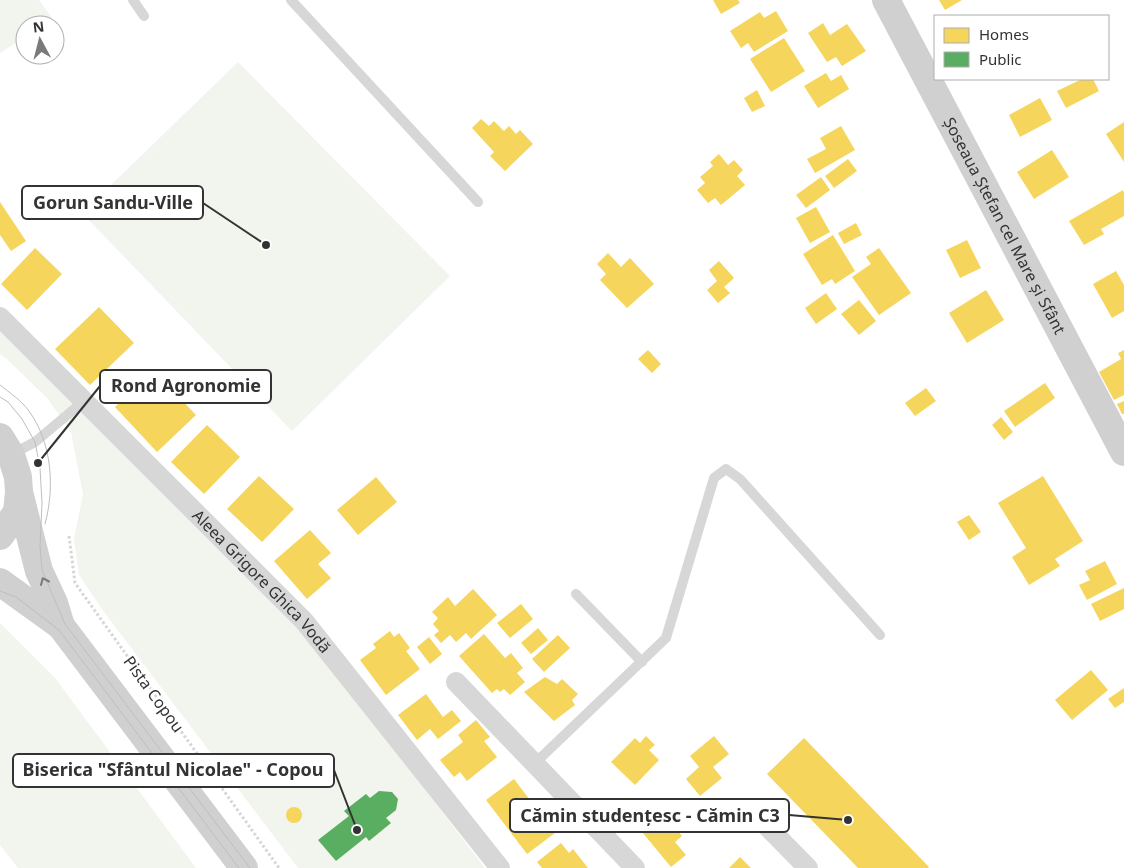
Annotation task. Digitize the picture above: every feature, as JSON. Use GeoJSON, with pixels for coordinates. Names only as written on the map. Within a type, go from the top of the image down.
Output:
{"type":"FeatureCollection","features":[{"type":"Feature","properties":{"kind":"main road","name":"Șoseaua Ștefan cel Mare și Sfânt"},"geometry":{"type":"LineString","coordinates":[[886,0],[1124,452]]}},
{"type":"Feature","properties":{"kind":"main road"},"geometry":{"type":"LineString","coordinates":[[0,536],[17,512],[19,492],[18,477],[6,446]]}},
{"type":"Feature","properties":{"kind":"main road"},"geometry":{"type":"LineString","coordinates":[[19,492],[39,570],[54,603],[61,626]]}},
{"type":"Feature","properties":{"kind":"main road"},"geometry":{"type":"LineString","coordinates":[[0,582],[61,626],[244,868]]}},
{"type":"Feature","properties":{"kind":"street","name":"Aleea Grigore Ghica Vodă"},"geometry":{"type":"LineString","coordinates":[[0,317],[304,621],[500,868]]}},
{"type":"Feature","properties":{"kind":"street"},"geometry":{"type":"LineString","coordinates":[[456,682],[635,868]]}},
{"type":"Feature","properties":{"kind":"street"},"geometry":{"type":"LineString","coordinates":[[753,812],[808,868]]}},
{"type":"Feature","properties":{"kind":"lane"},"geometry":{"type":"LineString","coordinates":[[133,0],[144,16]]}},
{"type":"Feature","properties":{"kind":"lane"},"geometry":{"type":"LineString","coordinates":[[291,0],[478,202]]}},
{"type":"Feature","properties":{"kind":"lane"},"geometry":{"type":"LineString","coordinates":[[6,446],[35,442],[85,400]]}},
{"type":"Feature","properties":{"kind":"lane"},"geometry":{"type":"LineString","coordinates":[[534,764],[666,638],[714,478],[726,469],[740,479],[880,635]]}},
{"type":"Feature","properties":{"kind":"lane"},"geometry":{"type":"LineString","coordinates":[[576,594],[642,662]]}},
{"type":"Feature","properties":{"kind":"path","name":"Pista Copou"},"geometry":{"type":"LineString","coordinates":[[69,536],[75,583],[279,868]]}},
{"type":"Feature","properties":{"kind":"shaded area"},"geometry":{"type":"Polygon","coordinates":[[[0,0],[39,0],[50,15],[15,15],[15,43],[0,53],[0,0]]]}},
{"type":"Feature","properties":{"kind":"shaded area"},"geometry":{"type":"Polygon","coordinates":[[[238,62],[450,276],[292,431],[82,213],[238,62]]]}},
{"type":"Feature","properties":{"kind":"shaded area"},"geometry":{"type":"Polygon","coordinates":[[[0,328],[307,635],[485,868],[298,868],[104,612],[79,575],[74,539],[83,494],[71,432],[48,399],[0,354],[0,328]]]}},
{"type":"Feature","properties":{"kind":"shaded area"},"geometry":{"type":"Polygon","coordinates":[[[0,623],[55,678],[196,868],[18,868],[0,845],[0,623]]]}},
{"type":"Feature","properties":{"kind":"building: Homes"},"geometry":{"type":"Polygon","coordinates":[[[713,0],[738,0],[740,3],[721,14],[713,0]]]}},
{"type":"Feature","properties":{"kind":"building: Homes"},"geometry":{"type":"Polygon","coordinates":[[[939,0],[962,0],[945,10],[939,0]]]}},
{"type":"Feature","properties":{"kind":"building: Homes"},"geometry":{"type":"Polygon","coordinates":[[[776,11],[788,31],[754,52],[748,43],[741,48],[730,31],[760,12],[764,18],[776,11]]]}},
{"type":"Feature","properties":{"kind":"building: Homes"},"geometry":{"type":"Polygon","coordinates":[[[823,23],[830,35],[847,24],[866,51],[842,66],[836,57],[827,62],[808,33],[823,23]]]}},
{"type":"Feature","properties":{"kind":"building: Homes"},"geometry":{"type":"Polygon","coordinates":[[[784,38],[805,71],[771,92],[750,59],[784,38]]]}},
{"type":"Feature","properties":{"kind":"building: Homes"},"geometry":{"type":"Polygon","coordinates":[[[826,73],[831,81],[841,75],[849,89],[818,108],[804,86],[826,73]]]}},
{"type":"Feature","properties":{"kind":"building: Homes"},"geometry":{"type":"Polygon","coordinates":[[[1080,80],[1094,80],[1099,91],[1066,108],[1057,91],[1080,80]]]}},
{"type":"Feature","properties":{"kind":"building: Homes"},"geometry":{"type":"Polygon","coordinates":[[[757,90],[765,106],[752,112],[744,98],[757,90]]]}},
{"type":"Feature","properties":{"kind":"building: Homes"},"geometry":{"type":"Polygon","coordinates":[[[1040,98],[1052,120],[1020,137],[1009,115],[1040,98]]]}},
{"type":"Feature","properties":{"kind":"building: Homes"},"geometry":{"type":"Polygon","coordinates":[[[481,119],[489,126],[494,121],[504,131],[509,126],[516,134],[520,130],[533,144],[505,171],[490,156],[494,152],[472,128],[481,119]]]}},
{"type":"Feature","properties":{"kind":"building: Homes"},"geometry":{"type":"Polygon","coordinates":[[[1124,122],[1124,162],[1106,134],[1124,122]]]}},
{"type":"Feature","properties":{"kind":"building: Homes"},"geometry":{"type":"Polygon","coordinates":[[[841,126],[855,150],[815,173],[807,159],[826,149],[820,138],[841,126]]]}},
{"type":"Feature","properties":{"kind":"building: Homes"},"geometry":{"type":"Polygon","coordinates":[[[1052,150],[1069,177],[1034,199],[1017,172],[1052,150]]]}},
{"type":"Feature","properties":{"kind":"building: Homes"},"geometry":{"type":"Polygon","coordinates":[[[719,154],[728,165],[734,160],[743,170],[737,176],[745,185],[721,205],[715,198],[708,203],[697,190],[705,183],[700,177],[713,166],[710,162],[719,154]]]}},
{"type":"Feature","properties":{"kind":"building: Homes"},"geometry":{"type":"Polygon","coordinates":[[[848,159],[857,171],[834,188],[825,176],[848,159]]]}},
{"type":"Feature","properties":{"kind":"building: Homes"},"geometry":{"type":"Polygon","coordinates":[[[821,177],[830,190],[806,208],[796,195],[821,177]]]}},
{"type":"Feature","properties":{"kind":"building: Homes"},"geometry":{"type":"Polygon","coordinates":[[[1123,190],[1124,216],[1101,229],[1104,234],[1084,245],[1069,221],[1123,190]]]}},
{"type":"Feature","properties":{"kind":"building: Homes"},"geometry":{"type":"Polygon","coordinates":[[[0,202],[26,241],[11,251],[0,235],[0,202]]]}},
{"type":"Feature","properties":{"kind":"building: Homes"},"geometry":{"type":"Polygon","coordinates":[[[816,207],[830,232],[810,243],[796,218],[816,207]]]}},
{"type":"Feature","properties":{"kind":"building: Homes"},"geometry":{"type":"Polygon","coordinates":[[[856,223],[862,235],[844,244],[838,233],[856,223]]]}},
{"type":"Feature","properties":{"kind":"building: Homes"},"geometry":{"type":"Polygon","coordinates":[[[833,235],[855,271],[835,284],[832,279],[822,285],[803,254],[833,235]]]}},
{"type":"Feature","properties":{"kind":"building: Homes"},"geometry":{"type":"Polygon","coordinates":[[[967,240],[981,268],[960,278],[946,250],[967,240]]]}},
{"type":"Feature","properties":{"kind":"building: Homes"},"geometry":{"type":"Polygon","coordinates":[[[35,248],[62,274],[27,310],[1,284],[35,248]]]}},
{"type":"Feature","properties":{"kind":"building: Homes"},"geometry":{"type":"Polygon","coordinates":[[[879,248],[911,293],[879,315],[852,277],[871,264],[866,257],[879,248]]]}},
{"type":"Feature","properties":{"kind":"building: Homes"},"geometry":{"type":"Polygon","coordinates":[[[608,253],[621,267],[630,258],[654,284],[627,308],[600,280],[606,274],[597,264],[608,253]]]}},
{"type":"Feature","properties":{"kind":"building: Homes"},"geometry":{"type":"Polygon","coordinates":[[[719,261],[734,278],[724,287],[730,293],[718,303],[707,290],[717,281],[709,270],[719,261]]]}},
{"type":"Feature","properties":{"kind":"building: Homes"},"geometry":{"type":"Polygon","coordinates":[[[1116,271],[1124,285],[1124,311],[1112,318],[1093,284],[1116,271]]]}},
{"type":"Feature","properties":{"kind":"building: Homes"},"geometry":{"type":"Polygon","coordinates":[[[986,290],[1004,320],[967,343],[949,313],[986,290]]]}},
{"type":"Feature","properties":{"kind":"building: Homes"},"geometry":{"type":"Polygon","coordinates":[[[826,293],[837,309],[816,324],[805,308],[826,293]]]}},
{"type":"Feature","properties":{"kind":"building: Homes"},"geometry":{"type":"Polygon","coordinates":[[[859,300],[876,321],[859,335],[841,314],[859,300]]]}},
{"type":"Feature","properties":{"kind":"building: Homes"},"geometry":{"type":"Polygon","coordinates":[[[99,307],[134,343],[90,385],[55,349],[99,307]]]}},
{"type":"Feature","properties":{"kind":"building: Homes"},"geometry":{"type":"Polygon","coordinates":[[[648,350],[661,364],[652,373],[638,359],[648,350]]]}},
{"type":"Feature","properties":{"kind":"building: Homes"},"geometry":{"type":"Polygon","coordinates":[[[1124,350],[1124,395],[1114,400],[1099,372],[1121,359],[1118,353],[1124,350]]]}},
{"type":"Feature","properties":{"kind":"building: Homes"},"geometry":{"type":"Polygon","coordinates":[[[154,371],[196,415],[157,452],[115,407],[154,371]]]}},
{"type":"Feature","properties":{"kind":"building: Homes"},"geometry":{"type":"Polygon","coordinates":[[[1045,383],[1055,398],[1015,427],[1004,411],[1045,383]]]}},
{"type":"Feature","properties":{"kind":"building: Homes"},"geometry":{"type":"Polygon","coordinates":[[[926,388],[936,401],[915,416],[905,403],[926,388]]]}},
{"type":"Feature","properties":{"kind":"building: Homes"},"geometry":{"type":"Polygon","coordinates":[[[1124,401],[1124,414],[1122,414],[1117,404],[1124,401]]]}},
{"type":"Feature","properties":{"kind":"building: Homes"},"geometry":{"type":"Polygon","coordinates":[[[1001,417],[1013,432],[1004,440],[992,425],[1001,417]]]}},
{"type":"Feature","properties":{"kind":"building: Homes"},"geometry":{"type":"Polygon","coordinates":[[[207,425],[240,457],[204,494],[171,462],[207,425]]]}},
{"type":"Feature","properties":{"kind":"building: Homes"},"geometry":{"type":"Polygon","coordinates":[[[259,476],[294,509],[262,542],[227,509],[259,476]]]}},
{"type":"Feature","properties":{"kind":"building: Homes"},"geometry":{"type":"Polygon","coordinates":[[[1043,476],[1083,541],[1055,559],[1060,566],[1029,585],[1012,557],[1026,548],[998,503],[1043,476]]]}},
{"type":"Feature","properties":{"kind":"building: Homes"},"geometry":{"type":"Polygon","coordinates":[[[376,477],[397,502],[358,535],[337,510],[376,477]]]}},
{"type":"Feature","properties":{"kind":"building: Homes"},"geometry":{"type":"Polygon","coordinates":[[[969,515],[981,532],[969,540],[957,522],[969,515]]]}},
{"type":"Feature","properties":{"kind":"building: Homes"},"geometry":{"type":"Polygon","coordinates":[[[310,530],[331,553],[318,564],[331,578],[307,599],[274,561],[310,530]]]}},
{"type":"Feature","properties":{"kind":"building: Homes"},"geometry":{"type":"Polygon","coordinates":[[[1105,561],[1117,584],[1087,600],[1079,585],[1090,580],[1085,571],[1105,561]]]}},
{"type":"Feature","properties":{"kind":"building: Homes"},"geometry":{"type":"Polygon","coordinates":[[[1124,588],[1124,609],[1100,621],[1091,604],[1124,588]]]}},
{"type":"Feature","properties":{"kind":"building: Homes"},"geometry":{"type":"Polygon","coordinates":[[[473,589],[497,615],[471,639],[466,633],[456,642],[450,635],[441,643],[434,635],[439,631],[433,624],[438,618],[432,612],[448,597],[455,606],[473,589]]]}},
{"type":"Feature","properties":{"kind":"building: Homes"},"geometry":{"type":"Polygon","coordinates":[[[521,604],[533,619],[510,638],[497,623],[521,604]]]}},
{"type":"Feature","properties":{"kind":"building: Homes"},"geometry":{"type":"Polygon","coordinates":[[[538,628],[548,640],[531,654],[521,643],[538,628]]]}},
{"type":"Feature","properties":{"kind":"building: Homes"},"geometry":{"type":"Polygon","coordinates":[[[390,631],[394,637],[399,633],[410,648],[406,651],[420,669],[386,695],[360,660],[376,648],[373,644],[390,631]]]}},
{"type":"Feature","properties":{"kind":"building: Homes"},"geometry":{"type":"Polygon","coordinates":[[[484,634],[505,658],[511,653],[523,668],[517,673],[525,682],[510,695],[504,689],[500,692],[497,689],[492,693],[459,656],[484,634]]]}},
{"type":"Feature","properties":{"kind":"building: Homes"},"geometry":{"type":"Polygon","coordinates":[[[558,635],[570,648],[544,672],[532,659],[558,635]]]}},
{"type":"Feature","properties":{"kind":"building: Homes"},"geometry":{"type":"Polygon","coordinates":[[[429,637],[442,654],[430,664],[417,647],[429,637]]]}},
{"type":"Feature","properties":{"kind":"building: Homes"},"geometry":{"type":"Polygon","coordinates":[[[1091,670],[1108,690],[1072,720],[1055,700],[1091,670]]]}},
{"type":"Feature","properties":{"kind":"building: Homes"},"geometry":{"type":"Polygon","coordinates":[[[545,677],[557,684],[562,679],[578,694],[572,700],[575,705],[554,721],[524,692],[545,677]]]}},
{"type":"Feature","properties":{"kind":"building: Homes"},"geometry":{"type":"Polygon","coordinates":[[[1124,688],[1124,702],[1115,708],[1108,699],[1124,688]]]}},
{"type":"Feature","properties":{"kind":"building: Homes"},"geometry":{"type":"Polygon","coordinates":[[[426,694],[443,717],[452,710],[461,721],[438,739],[430,729],[417,740],[398,715],[426,694]]]}},
{"type":"Feature","properties":{"kind":"building: Homes"},"geometry":{"type":"Polygon","coordinates":[[[476,720],[490,737],[484,741],[497,757],[467,781],[460,772],[454,777],[440,760],[463,742],[458,735],[476,720]]]}},
{"type":"Feature","properties":{"kind":"building: Homes"},"geometry":{"type":"Polygon","coordinates":[[[646,736],[655,745],[649,750],[659,760],[635,785],[611,762],[635,738],[640,743],[646,736]]]}},
{"type":"Feature","properties":{"kind":"building: Homes"},"geometry":{"type":"Polygon","coordinates":[[[714,736],[729,754],[713,767],[722,778],[700,796],[686,779],[699,767],[690,756],[714,736]]]}},
{"type":"Feature","properties":{"kind":"building: Homes"},"geometry":{"type":"Polygon","coordinates":[[[804,738],[928,868],[858,868],[767,774],[804,738]]]}},
{"type":"Feature","properties":{"kind":"building: Homes"},"geometry":{"type":"Polygon","coordinates":[[[514,779],[555,833],[527,854],[486,800],[514,779]]]}},
{"type":"Feature","properties":{"kind":"building: Homes"},"geometry":{"type":"Polygon","coordinates":[[[294,807],[302,815],[294,823],[286,815],[294,807]]]}},
{"type":"Feature","properties":{"kind":"building: Homes"},"geometry":{"type":"Polygon","coordinates":[[[656,821],[665,833],[674,826],[682,836],[675,842],[686,855],[671,867],[642,832],[656,821]]]}},
{"type":"Feature","properties":{"kind":"building: Homes"},"geometry":{"type":"Polygon","coordinates":[[[561,843],[569,853],[573,849],[588,868],[542,868],[537,862],[561,843]]]}},
{"type":"Feature","properties":{"kind":"building: Homes"},"geometry":{"type":"Polygon","coordinates":[[[740,857],[751,868],[729,868],[740,857]]]}},
{"type":"Feature","properties":{"kind":"building: Public"},"geometry":{"type":"Polygon","coordinates":[[[379,791],[392,792],[398,799],[396,810],[386,818],[391,823],[369,841],[366,837],[336,861],[318,840],[349,816],[344,811],[366,794],[370,798],[379,791]]]}},
{"type":"Feature","properties":{"kind":"tram line"},"geometry":{"type":"LineString","coordinates":[[0,385],[26,407],[43,437],[47,451],[50,480],[50,495],[45,524]]}},
{"type":"Feature","properties":{"kind":"tram line"},"geometry":{"type":"LineString","coordinates":[[0,397],[8,402],[22,419],[35,442],[40,468],[42,503],[40,546],[42,570],[65,624],[250,868]]}},
{"type":"Feature","properties":{"kind":"tram line"},"geometry":{"type":"LineString","coordinates":[[0,591],[16,597],[59,630],[239,868]]}},
{"type":"Feature","properties":{"kind":"place","name":"Gorun Sandu-Ville"},"geometry":{"type":"Point","coordinates":[266,245]}},
{"type":"Feature","properties":{"kind":"place","name":"Rond Agronomie"},"geometry":{"type":"Point","coordinates":[38,463]}},
{"type":"Feature","properties":{"kind":"place","name":"Cămin studențesc - Cămin C3"},"geometry":{"type":"Point","coordinates":[848,820]}},
{"type":"Feature","properties":{"kind":"place","name":"Biserica \"Sfântul Nicolae\" - Copou"},"geometry":{"type":"Point","coordinates":[357,830]}}]}
